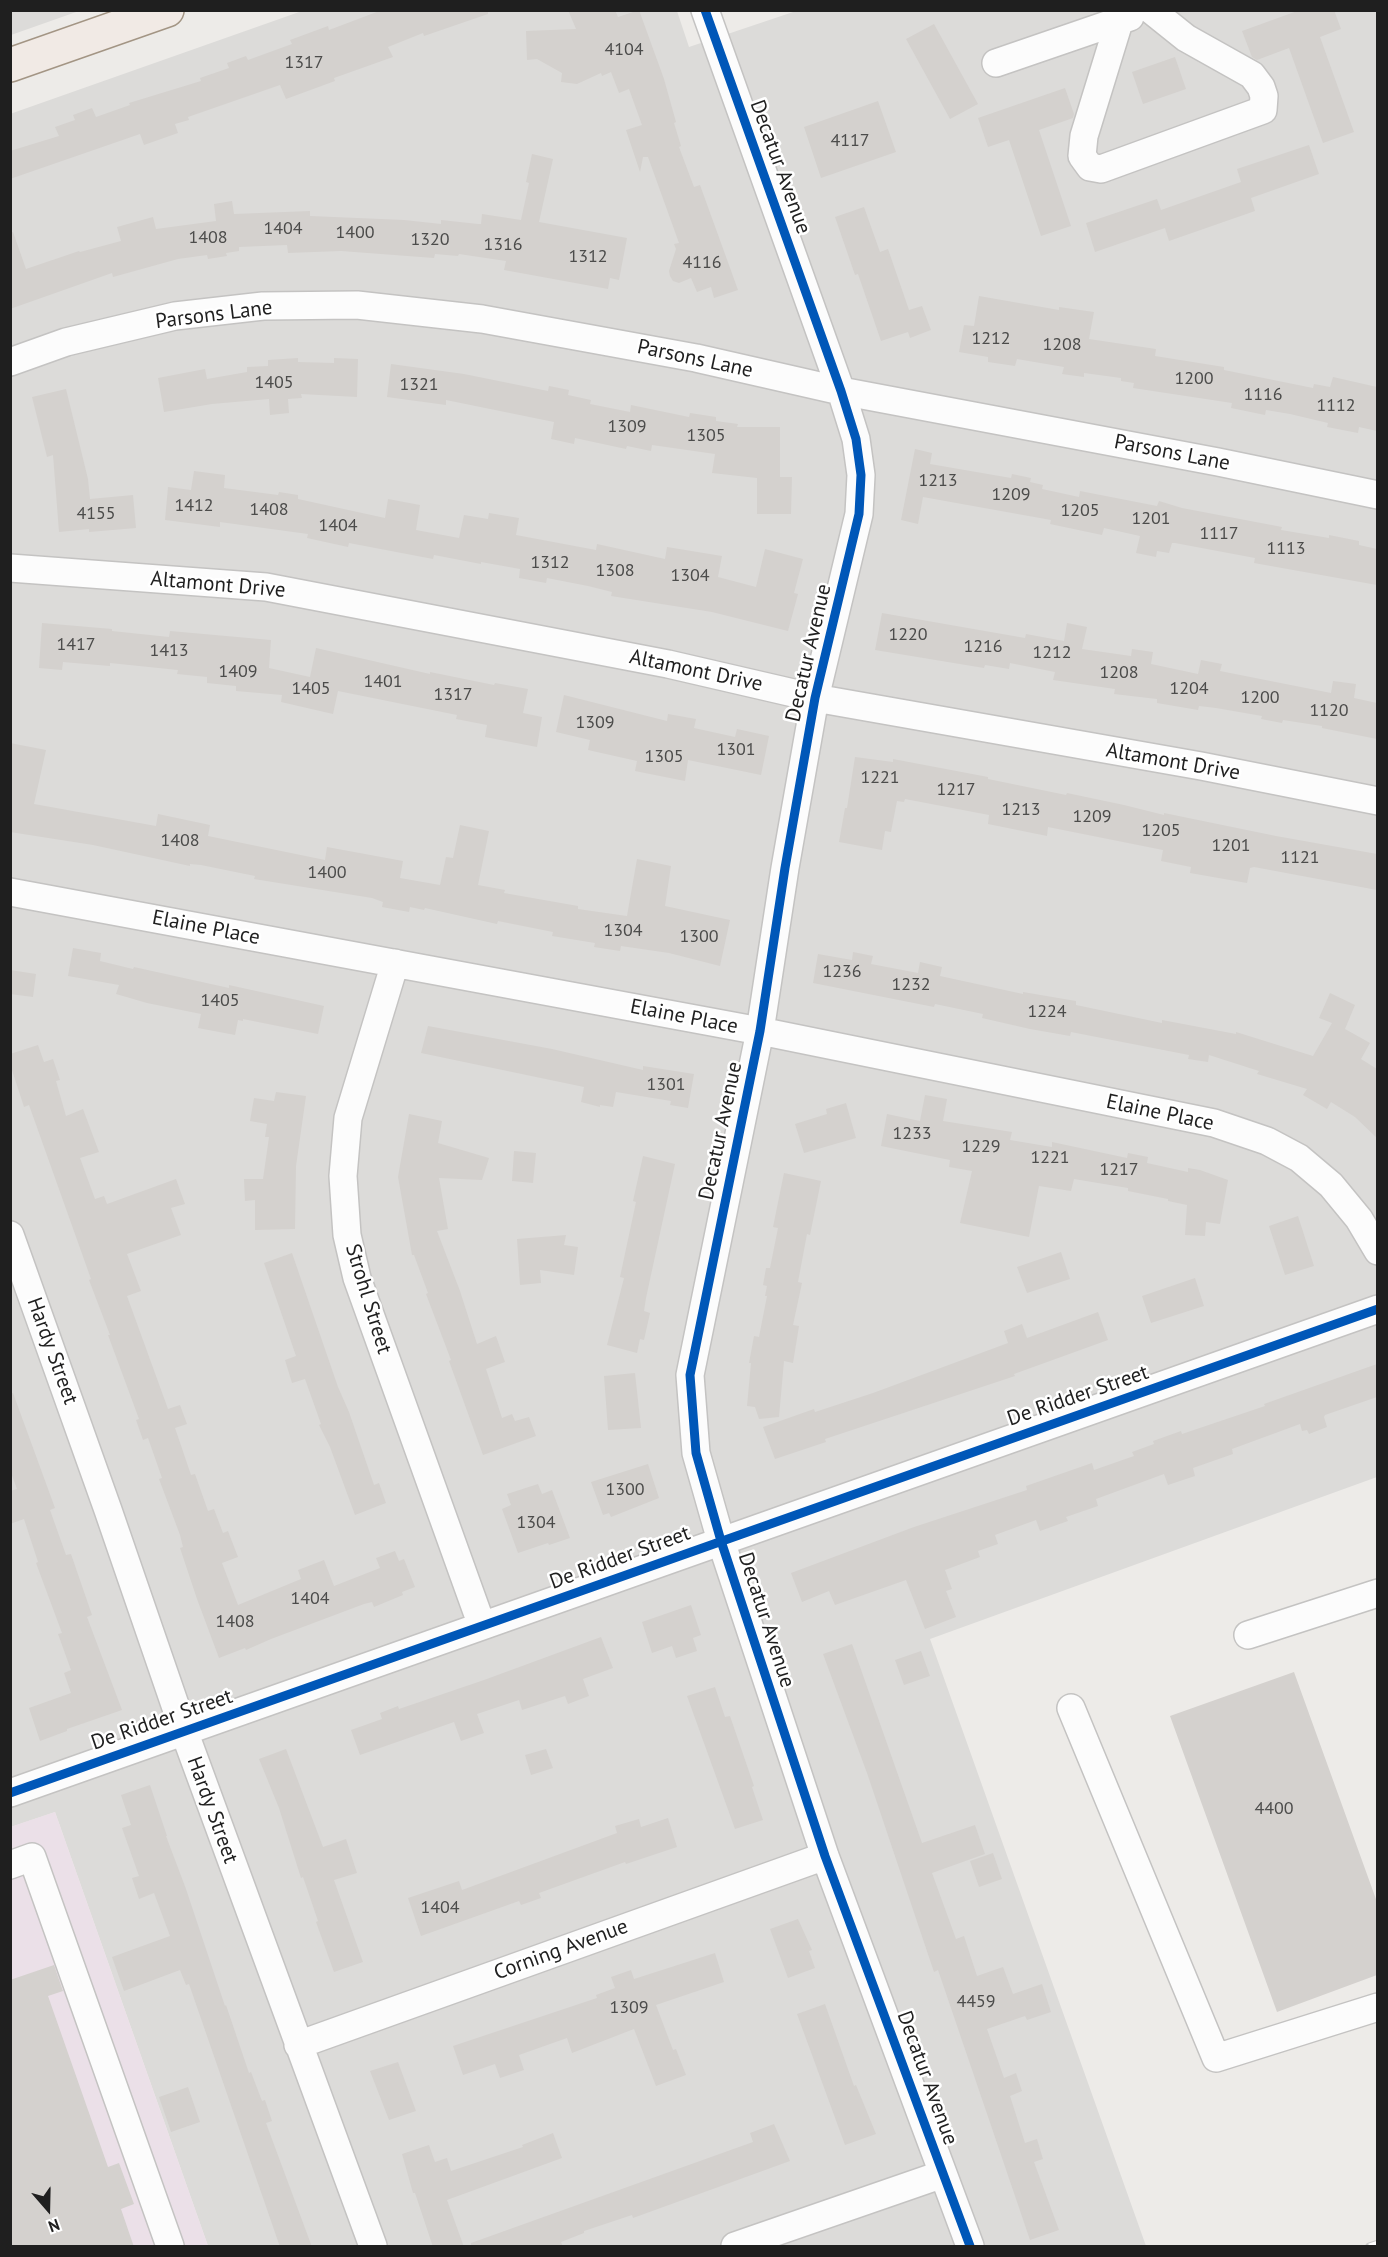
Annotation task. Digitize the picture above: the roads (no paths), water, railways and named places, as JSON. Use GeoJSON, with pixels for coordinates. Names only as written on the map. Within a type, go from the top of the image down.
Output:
{"type":"FeatureCollection","features":[{"type":"Feature","properties":{"kind":"main road"},"geometry":{"type":"LineString","coordinates":[[10,65],[167,10]]}},
{"type":"Feature","properties":{"kind":"street","name":"Decatur Avenue"},"geometry":{"type":"LineString","coordinates":[[705,10],[841,391],[856,439],[861,475],[859,514],[815,698],[785,868],[760,1031],[690,1375],[696,1453],[721,1541],[825,1856],[970,2247]]}},
{"type":"Feature","properties":{"kind":"street"},"geometry":{"type":"LineString","coordinates":[[996,63],[1118,16],[1145,10]]}},
{"type":"Feature","properties":{"kind":"street"},"geometry":{"type":"LineString","coordinates":[[1118,16],[1084,136],[1082,156],[1090,167],[1101,169],[1263,110],[1264,96],[1261,87],[1252,75],[1186,38],[1151,10]]}},
{"type":"Feature","properties":{"kind":"street","name":"Parsons Lane"},"geometry":{"type":"LineString","coordinates":[[10,362],[66,342],[175,316],[263,306],[357,305],[493,321],[696,358],[841,391],[1218,462],[1377,495]]}},
{"type":"Feature","properties":{"kind":"street","name":"Altamont Drive"},"geometry":{"type":"LineString","coordinates":[[10,568],[266,587],[668,664],[815,698],[1201,766],[1377,801]]}},
{"type":"Feature","properties":{"kind":"street","name":"Elaine Place"},"geometry":{"type":"LineString","coordinates":[[10,892],[760,1031],[1214,1123],[1268,1141],[1299,1158],[1331,1185],[1359,1219],[1377,1251]]}},
{"type":"Feature","properties":{"kind":"street","name":"Strohl Street"},"geometry":{"type":"LineString","coordinates":[[395,963],[348,1118],[343,1176],[347,1235],[357,1278],[482,1626]]}},
{"type":"Feature","properties":{"kind":"street","name":"Hardy Street"},"geometry":{"type":"LineString","coordinates":[[10,1235],[184,1731],[373,2247]]}},
{"type":"Feature","properties":{"kind":"street","name":"De Ridder Street"},"geometry":{"type":"LineString","coordinates":[[10,1793],[1377,1309]]}},
{"type":"Feature","properties":{"kind":"street"},"geometry":{"type":"LineString","coordinates":[[1248,1635],[1377,1593]]}},
{"type":"Feature","properties":{"kind":"street"},"geometry":{"type":"LineString","coordinates":[[1071,1708],[1216,2058],[1377,2007]]}},
{"type":"Feature","properties":{"kind":"street","name":"Corning Avenue"},"geometry":{"type":"LineString","coordinates":[[298,2045],[825,1856]]}},
{"type":"Feature","properties":{"kind":"street"},"geometry":{"type":"LineString","coordinates":[[10,1864],[32,1857],[170,2247]]}},
{"type":"Feature","properties":{"kind":"street"},"geometry":{"type":"LineString","coordinates":[[735,2247],[943,2174]]}},
{"type":"Feature","properties":{"kind":"railway"},"geometry":{"type":"LineString","coordinates":[[1369,2246],[1378,2243]]}}]}
